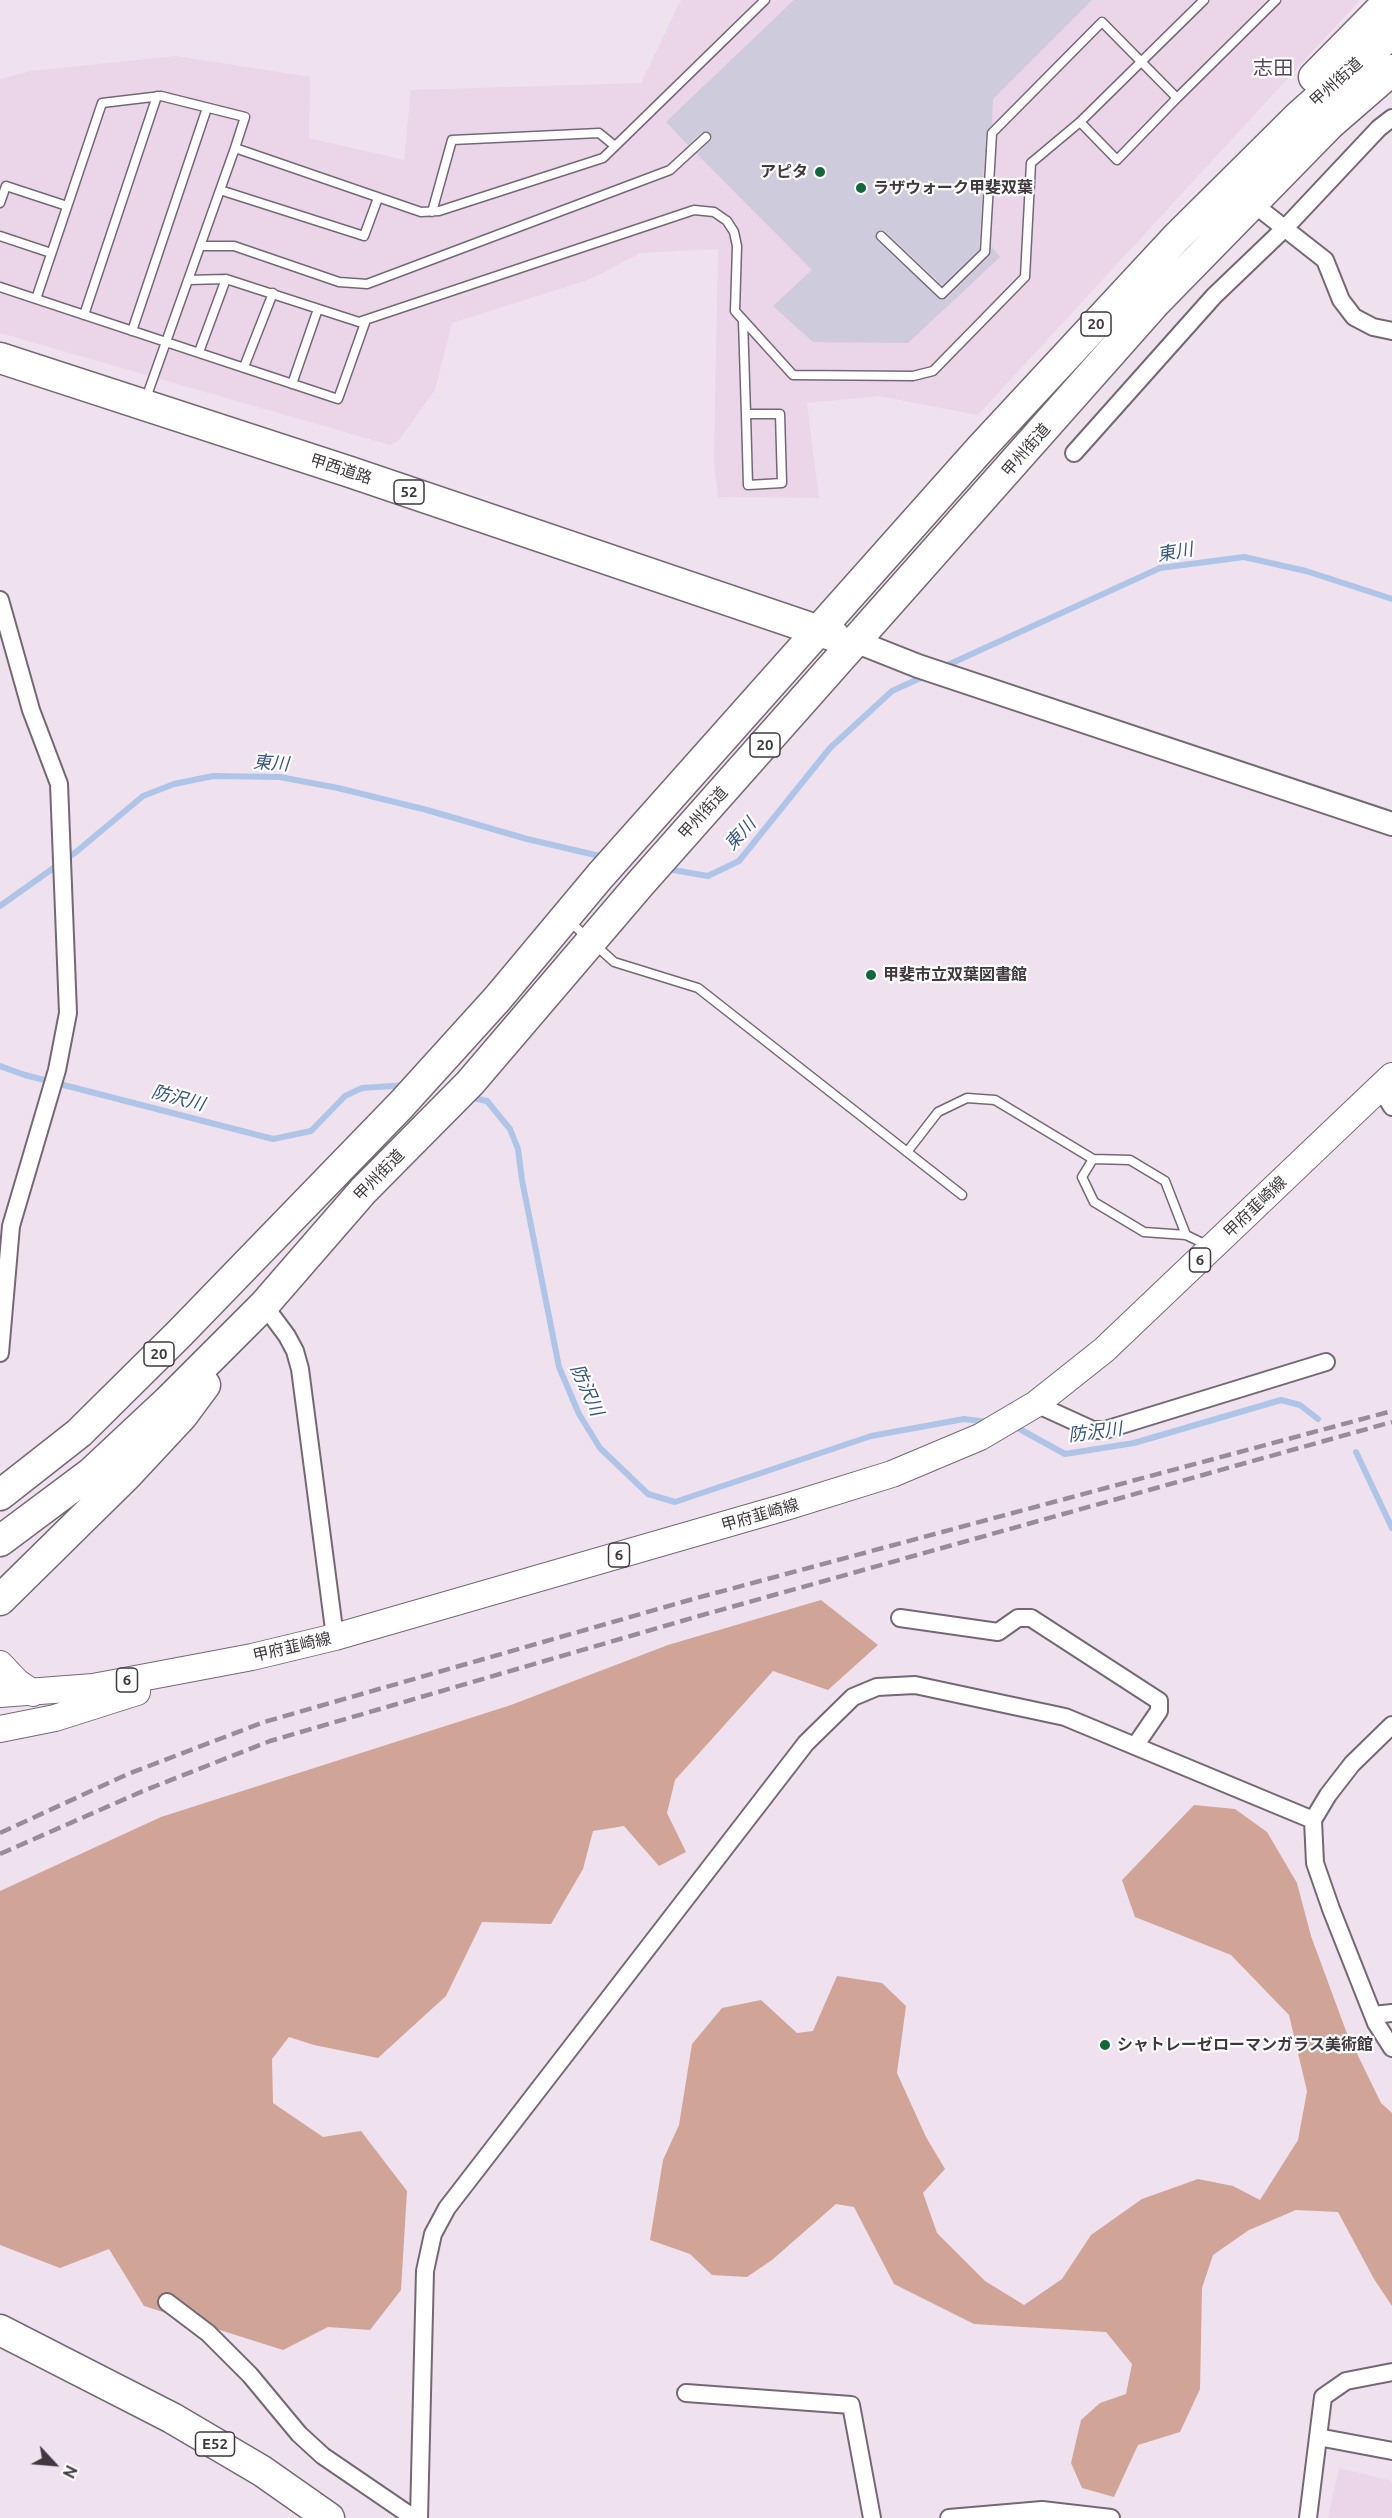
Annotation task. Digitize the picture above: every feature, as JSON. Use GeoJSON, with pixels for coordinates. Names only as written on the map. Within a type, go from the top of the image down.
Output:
{"type":"FeatureCollection","features":[{"type":"Feature","properties":{"kind":"highway","name":"20"},"geometry":{"type":"LineString","coordinates":[[1176,238],[1220,174],[1390,0]]}},
{"type":"Feature","properties":{"kind":"highway","name":"甲州街道"},"geometry":{"type":"LineString","coordinates":[[0,1495],[79,1433],[401,1105],[600,876],[980,449],[1176,238],[1299,116],[1392,33]]}},
{"type":"Feature","properties":{"kind":"highway","name":"甲州街道"},"geometry":{"type":"LineString","coordinates":[[0,1541],[91,1473],[168,1401],[264,1305],[363,1191],[470,1083],[590,940],[1155,303],[1251,202],[1330,124],[1392,70]]}},
{"type":"Feature","properties":{"kind":"highway","name":"甲西道路"},"geometry":{"type":"LineString","coordinates":[[0,358],[350,472],[816,632]]}},
{"type":"Feature","properties":{"kind":"highway","name":"52"},"geometry":{"type":"LineString","coordinates":[[816,632],[855,641]]}},
{"type":"Feature","properties":{"kind":"highway"},"geometry":{"type":"LineString","coordinates":[[0,1473],[64,1423],[256,1240],[307,1202]]}},
{"type":"Feature","properties":{"kind":"highway"},"geometry":{"type":"LineString","coordinates":[[0,1600],[127,1475],[182,1416],[264,1305]]}},
{"type":"Feature","properties":{"kind":"highway","name":"E52"},"geometry":{"type":"LineString","coordinates":[[0,2330],[172,2418],[262,2472],[329,2518]]}},
{"type":"Feature","properties":{"kind":"highway","name":"E52"},"geometry":{"type":"LineString","coordinates":[[96,2380],[253,2484],[297,2518]]}},
{"type":"Feature","properties":{"kind":"main road","name":"甲府韮崎線"},"geometry":{"type":"LineString","coordinates":[[0,1694],[93,1687],[252,1657],[335,1637],[789,1506],[892,1474],[980,1437],[1029,1409],[1104,1350],[1212,1248],[1388,1091]]}},
{"type":"Feature","properties":{"kind":"main road"},"geometry":{"type":"LineString","coordinates":[[0,1729],[55,1718],[252,1657]]}},
{"type":"Feature","properties":{"kind":"main road"},"geometry":{"type":"LineString","coordinates":[[0,1664],[17,1682],[33,1693]]}},
{"type":"Feature","properties":{"kind":"street"},"geometry":{"type":"LineString","coordinates":[[1074,453],[1214,296],[1285,228],[1379,128],[1392,118]]}},
{"type":"Feature","properties":{"kind":"street"},"geometry":{"type":"LineString","coordinates":[[1251,202],[1325,260],[1341,300],[1354,317],[1373,327],[1392,331]]}},
{"type":"Feature","properties":{"kind":"street"},"geometry":{"type":"LineString","coordinates":[[0,600],[31,710],[59,784],[68,1013],[57,1070],[11,1226],[0,1353]]}},
{"type":"Feature","properties":{"kind":"street"},"geometry":{"type":"LineString","coordinates":[[855,641],[918,666],[1392,824]]}},
{"type":"Feature","properties":{"kind":"street"},"geometry":{"type":"LineString","coordinates":[[264,1305],[291,1343],[300,1369],[335,1637]]}},
{"type":"Feature","properties":{"kind":"street"},"geometry":{"type":"LineString","coordinates":[[1029,1409],[1093,1430],[1105,1430],[1326,1362]]}},
{"type":"Feature","properties":{"kind":"street"},"geometry":{"type":"LineString","coordinates":[[900,1618],[998,1632],[1018,1618],[1031,1618],[1040,1622],[1159,1701],[1159,1711],[1135,1746]]}},
{"type":"Feature","properties":{"kind":"street"},"geometry":{"type":"LineString","coordinates":[[419,2518],[425,2271],[433,2234],[447,2208],[806,1743],[853,1697],[877,1687],[915,1684],[1065,1717],[1313,1820]]}},
{"type":"Feature","properties":{"kind":"street"},"geometry":{"type":"LineString","coordinates":[[1392,1725],[1352,1764],[1328,1795],[1313,1820],[1315,1863],[1373,2015],[1392,2048]]}},
{"type":"Feature","properties":{"kind":"street"},"geometry":{"type":"LineString","coordinates":[[1373,2015],[1392,2013]]}},
{"type":"Feature","properties":{"kind":"street"},"geometry":{"type":"LineString","coordinates":[[167,2302],[208,2333],[250,2375],[299,2434],[323,2456],[414,2518]]}},
{"type":"Feature","properties":{"kind":"street"},"geometry":{"type":"LineString","coordinates":[[1308,2518],[1323,2397],[1346,2381],[1392,2373]]}},
{"type":"Feature","properties":{"kind":"street"},"geometry":{"type":"LineString","coordinates":[[686,2393],[851,2405],[872,2518]]}},
{"type":"Feature","properties":{"kind":"street"},"geometry":{"type":"LineString","coordinates":[[1318,2438],[1392,2451]]}},
{"type":"Feature","properties":{"kind":"street"},"geometry":{"type":"LineString","coordinates":[[951,2518],[1033,2514],[1111,2518]]}},
{"type":"Feature","properties":{"kind":"lane"},"geometry":{"type":"LineString","coordinates":[[188,280],[225,279],[359,322],[694,210],[714,212],[727,221],[734,232],[737,246],[735,311],[793,375],[913,376],[933,370],[1025,277],[1031,163],[1080,122],[1204,0]]}},
{"type":"Feature","properties":{"kind":"lane"},"geometry":{"type":"LineString","coordinates":[[1080,122],[1117,160],[1276,0]]}},
{"type":"Feature","properties":{"kind":"lane"},"geometry":{"type":"LineString","coordinates":[[235,148],[421,212],[439,211],[603,158],[763,1]]}},
{"type":"Feature","properties":{"kind":"lane"},"geometry":{"type":"LineString","coordinates":[[881,236],[942,294],[985,252],[992,133],[1102,22],[1177,98]]}},
{"type":"Feature","properties":{"kind":"lane"},"geometry":{"type":"LineString","coordinates":[[84,315],[157,96]]}},
{"type":"Feature","properties":{"kind":"lane"},"geometry":{"type":"LineString","coordinates":[[36,299],[102,103],[157,96],[245,117],[144,404]]}},
{"type":"Feature","properties":{"kind":"lane"},"geometry":{"type":"LineString","coordinates":[[132,331],[207,108]]}},
{"type":"Feature","properties":{"kind":"lane"},"geometry":{"type":"LineString","coordinates":[[432,212],[452,140],[599,133],[615,146]]}},
{"type":"Feature","properties":{"kind":"lane"},"geometry":{"type":"LineString","coordinates":[[200,246],[234,246],[339,282],[367,284],[670,170],[706,137]]}},
{"type":"Feature","properties":{"kind":"lane"},"geometry":{"type":"LineString","coordinates":[[0,203],[6,186],[67,206]]}},
{"type":"Feature","properties":{"kind":"lane"},"geometry":{"type":"LineString","coordinates":[[220,190],[364,236],[378,198]]}},
{"type":"Feature","properties":{"kind":"lane"},"geometry":{"type":"LineString","coordinates":[[0,236],[51,253]]}},
{"type":"Feature","properties":{"kind":"lane"},"geometry":{"type":"LineString","coordinates":[[199,352],[225,279]]}},
{"type":"Feature","properties":{"kind":"lane"},"geometry":{"type":"LineString","coordinates":[[0,287],[338,399],[366,320]]}},
{"type":"Feature","properties":{"kind":"lane"},"geometry":{"type":"LineString","coordinates":[[244,368],[273,293]]}},
{"type":"Feature","properties":{"kind":"lane"},"geometry":{"type":"LineString","coordinates":[[292,384],[318,309]]}},
{"type":"Feature","properties":{"kind":"lane"},"geometry":{"type":"LineString","coordinates":[[743,320],[748,485],[782,483],[780,414],[746,414]]}},
{"type":"Feature","properties":{"kind":"lane"},"geometry":{"type":"LineString","coordinates":[[565,918],[614,962],[698,988],[962,1195]]}},
{"type":"Feature","properties":{"kind":"lane"},"geometry":{"type":"LineString","coordinates":[[907,1152],[939,1112],[967,1098],[994,1100],[1093,1159],[1130,1160],[1165,1181],[1186,1235]]}},
{"type":"Feature","properties":{"kind":"lane"},"geometry":{"type":"LineString","coordinates":[[1093,1159],[1082,1177],[1094,1202],[1144,1232],[1186,1235],[1212,1248]]}},
{"type":"Feature","properties":{"kind":"shaded area"},"geometry":{"type":"Polygon","coordinates":[[[681,0],[1360,0],[978,415],[879,396],[807,403],[819,498],[718,497],[714,462],[718,249],[640,253],[591,279],[452,323],[435,390],[399,440],[390,445],[0,333],[0,79],[31,71],[176,56],[310,77],[309,138],[404,160],[411,90],[641,83],[681,0]]]}},
{"type":"Feature","properties":{"kind":"shaded area"},"geometry":{"type":"Polygon","coordinates":[[[821,1600],[878,1645],[828,1690],[773,1671],[675,1780],[667,1813],[686,1852],[659,1866],[624,1826],[593,1831],[583,1869],[551,1924],[482,1922],[446,1996],[378,2058],[314,2045],[289,2037],[272,2059],[273,2103],[323,2137],[361,2131],[407,2191],[401,2290],[370,2330],[328,2327],[283,2350],[144,2306],[109,2249],[60,2268],[0,2245],[0,1891],[161,1817],[511,1705],[668,1645],[821,1600]]]}},
{"type":"Feature","properties":{"kind":"shaded area"},"geometry":{"type":"Polygon","coordinates":[[[1194,1805],[1235,1809],[1267,1832],[1297,1883],[1311,1936],[1346,2031],[1381,2103],[1392,2113],[1392,2306],[1374,2279],[1338,2212],[1296,2210],[1249,2230],[1213,2255],[1202,2288],[1200,2389],[1180,2432],[1138,2445],[1114,2497],[1082,2488],[1071,2463],[1081,2420],[1100,2403],[1126,2394],[1132,2364],[1106,2332],[974,2324],[894,2284],[854,2207],[836,2204],[772,2260],[747,2277],[712,2275],[690,2254],[650,2240],[663,2160],[679,2125],[692,2044],[722,2008],[761,2000],[797,2033],[813,2031],[837,1976],[882,1983],[906,2006],[897,2073],[926,2137],[945,2169],[923,2193],[937,2233],[985,2281],[1024,2305],[1062,2279],[1091,2235],[1142,2199],[1198,2179],[1233,2186],[1260,2200],[1298,2140],[1307,2091],[1289,2015],[1231,1955],[1135,1917],[1122,1880],[1194,1805]]]}},
{"type":"Feature","properties":{"kind":"shaded area"},"geometry":{"type":"Polygon","coordinates":[[[1339,2468],[1392,2481],[1392,2518],[1328,2518],[1339,2468]]]}},
{"type":"Feature","properties":{"kind":"building","name":"ラザウォーク甲斐双葉"},"geometry":{"type":"Polygon","coordinates":[[[794,0],[1092,0],[993,99],[992,124],[986,133],[979,249],[942,285],[885,231],[880,230],[875,234],[877,241],[941,300],[946,299],[989,257],[992,247],[1000,257],[908,343],[813,342],[773,306],[812,270],[697,154],[712,139],[710,132],[702,132],[688,145],[666,122],[794,0]]]}},
{"type":"Feature","properties":{"kind":"waterway","name":"東川"},"geometry":{"type":"LineString","coordinates":[[941,668],[1160,568],[1244,557],[1306,571],[1392,599]]}},
{"type":"Feature","properties":{"kind":"waterway","name":"東川"},"geometry":{"type":"LineString","coordinates":[[667,869],[708,876],[739,861],[830,748],[892,691],[927,675]]}},
{"type":"Feature","properties":{"kind":"waterway","name":"東川"},"geometry":{"type":"LineString","coordinates":[[0,906],[76,852],[143,796],[174,784],[213,776],[280,777],[338,788],[427,810],[527,839],[604,857]]}},
{"type":"Feature","properties":{"kind":"waterway","name":"防沢川"},"geometry":{"type":"LineString","coordinates":[[0,1066],[25,1075],[273,1139],[311,1131],[345,1096],[362,1088],[408,1085]]}},
{"type":"Feature","properties":{"kind":"waterway","name":"防沢川"},"geometry":{"type":"LineString","coordinates":[[468,1097],[487,1101],[510,1129],[518,1149],[559,1367],[579,1414],[600,1448],[648,1494],[675,1502],[871,1436],[964,1419],[989,1422]]}},
{"type":"Feature","properties":{"kind":"waterway","name":"防沢川"},"geometry":{"type":"LineString","coordinates":[[1014,1426],[1065,1454],[1134,1443],[1281,1400],[1300,1405],[1318,1419]]}},
{"type":"Feature","properties":{"kind":"waterway","name":"防沢川"},"geometry":{"type":"LineString","coordinates":[[1356,1452],[1392,1528]]}},
{"type":"Feature","properties":{"kind":"railway"},"geometry":{"type":"LineString","coordinates":[[0,1833],[128,1774],[264,1722],[693,1599],[1392,1411]]}},
{"type":"Feature","properties":{"kind":"railway"},"geometry":{"type":"LineString","coordinates":[[0,1854],[143,1791],[270,1741],[699,1616],[1392,1422]]}},
{"type":"Feature","properties":{"kind":"place","name":"アピタ"},"geometry":{"type":"Point","coordinates":[820,172]}},
{"type":"Feature","properties":{"kind":"place","name":"ラザウォーク甲斐双葉"},"geometry":{"type":"Point","coordinates":[861,188]}},
{"type":"Feature","properties":{"kind":"place","name":"甲斐市立双葉図書館"},"geometry":{"type":"Point","coordinates":[871,975]}},
{"type":"Feature","properties":{"kind":"place","name":"シャトレーゼローマンガラス美術館"},"geometry":{"type":"Point","coordinates":[1105,2045]}},
{"type":"Feature","properties":{"kind":"district","name":"志田"},"geometry":{"type":"Point","coordinates":[1273,68]}}]}
